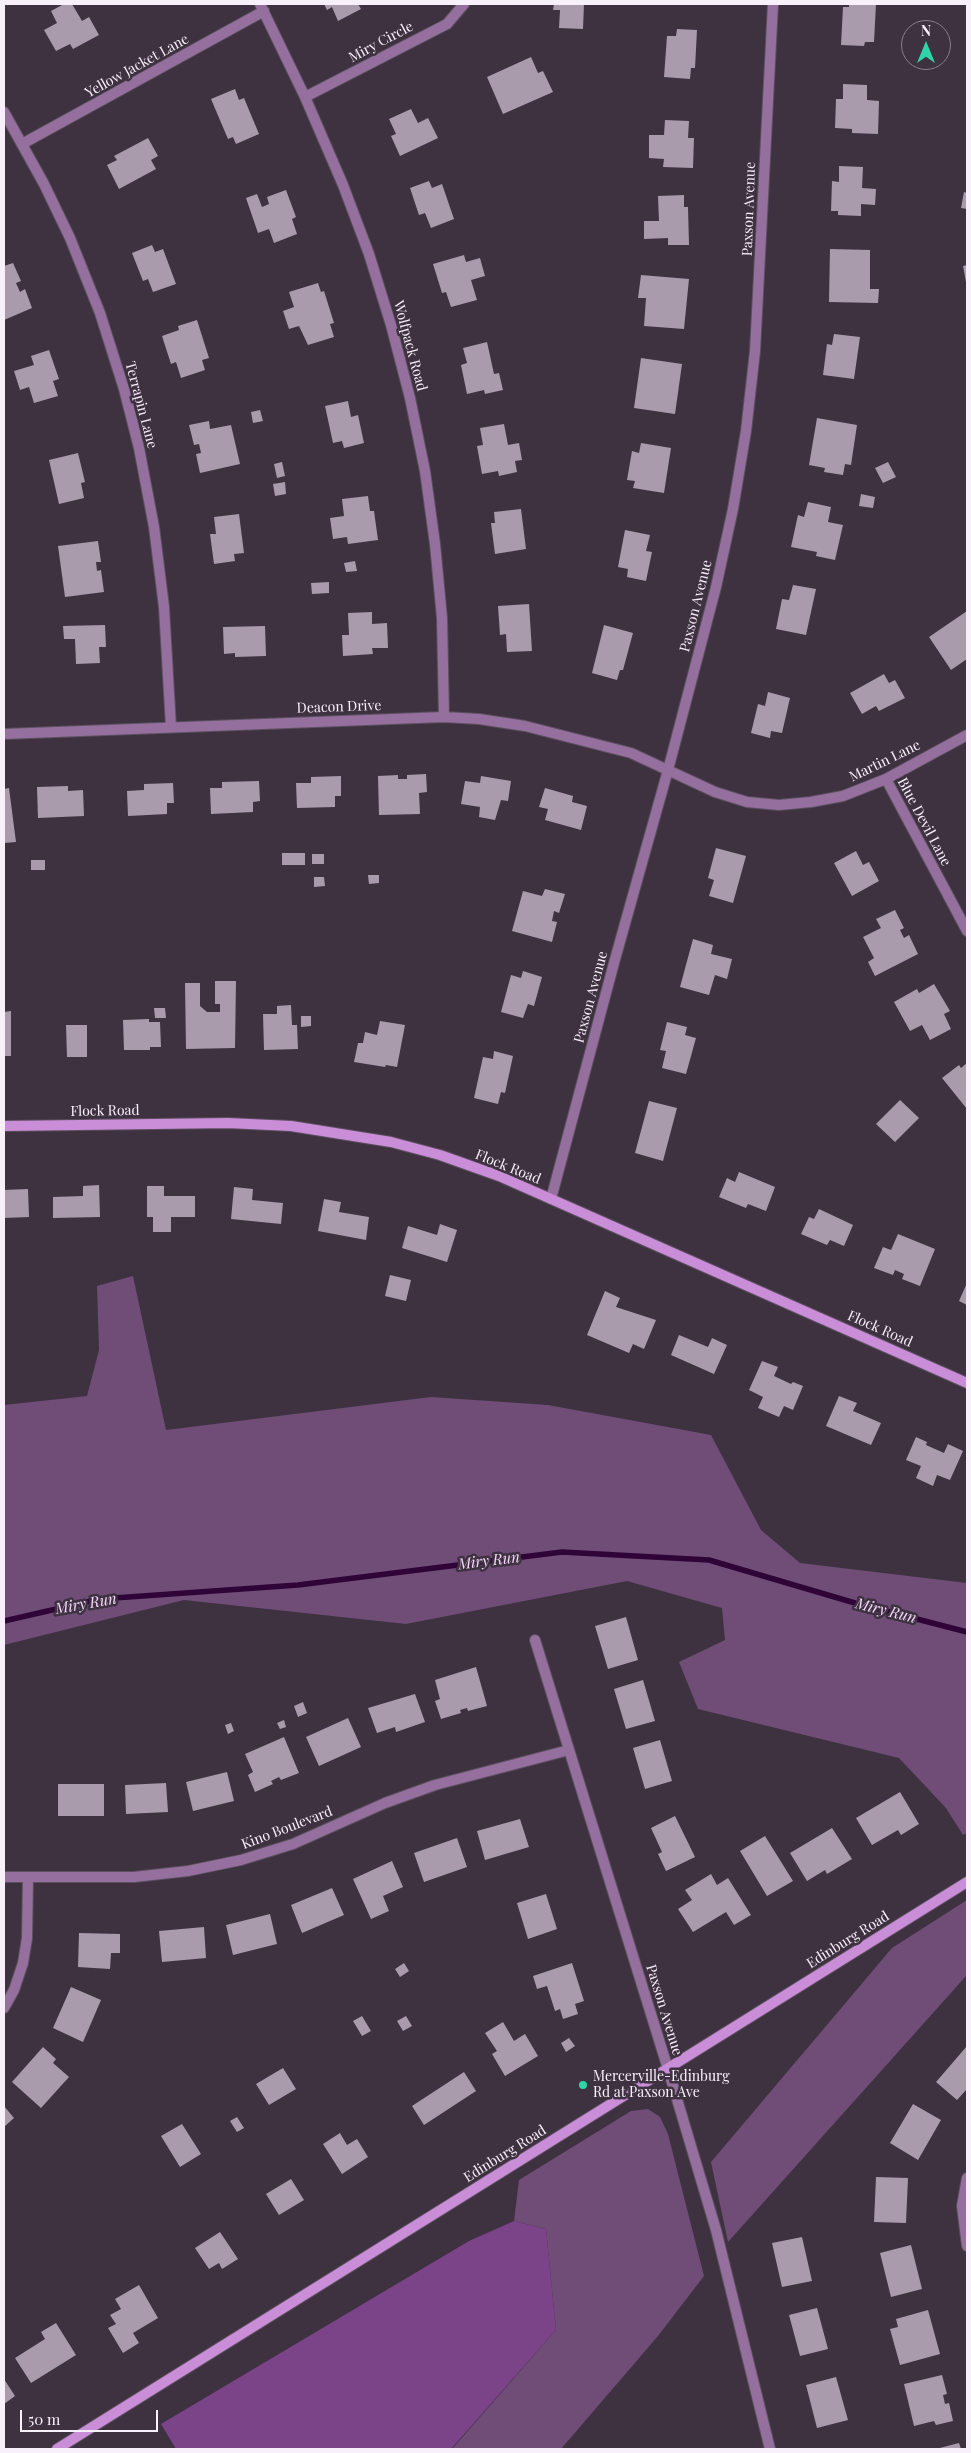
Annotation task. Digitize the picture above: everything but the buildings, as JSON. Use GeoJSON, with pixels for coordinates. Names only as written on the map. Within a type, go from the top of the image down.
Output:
{"type":"FeatureCollection","features":[{"type":"Feature","properties":{"kind":"main road","name":"Flock Road"},"geometry":{"type":"LineString","coordinates":[[4,1126],[228,1123],[325,1130],[391,1142],[440,1155],[499,1176],[967,1383]]}},
{"type":"Feature","properties":{"kind":"main road","name":"Edinburg Road"},"geometry":{"type":"LineString","coordinates":[[57,2449],[967,1882]]}},
{"type":"Feature","properties":{"kind":"street","name":"Miry Circle"},"geometry":{"type":"LineString","coordinates":[[305,97],[447,24],[464,4]]}},
{"type":"Feature","properties":{"kind":"street","name":"Paxson Avenue"},"geometry":{"type":"LineString","coordinates":[[551,1199],[668,770],[716,587],[733,509],[746,431],[755,352],[773,4]]}},
{"type":"Feature","properties":{"kind":"street","name":"Wolfpack Road"},"geometry":{"type":"LineString","coordinates":[[262,8],[305,97],[343,185],[369,254],[410,398],[435,544],[442,618],[444,718]]}},
{"type":"Feature","properties":{"kind":"street","name":"Yellow Jacket Lane"},"geometry":{"type":"LineString","coordinates":[[22,144],[262,8]]}},
{"type":"Feature","properties":{"kind":"street","name":"Terrapin Lane"},"geometry":{"type":"LineString","coordinates":[[4,112],[70,238],[100,313],[131,414],[154,527],[164,607],[170,727]]}},
{"type":"Feature","properties":{"kind":"street","name":"Deacon Drive"},"geometry":{"type":"LineString","coordinates":[[4,734],[444,718],[479,719],[525,726],[631,753],[668,770]]}},
{"type":"Feature","properties":{"kind":"street","name":"Martin Lane"},"geometry":{"type":"LineString","coordinates":[[668,770],[715,792],[747,802],[779,805],[812,802],[843,796],[886,779],[967,734]]}},
{"type":"Feature","properties":{"kind":"street","name":"Blue Devil Lane"},"geometry":{"type":"LineString","coordinates":[[886,779],[967,931]]}},
{"type":"Feature","properties":{"kind":"street","name":"Paxson Avenue"},"geometry":{"type":"LineString","coordinates":[[536,1640],[668,2068],[714,2226],[770,2449]]}},
{"type":"Feature","properties":{"kind":"street","name":"Kino Boulevard"},"geometry":{"type":"LineString","coordinates":[[4,1876],[28,1878],[134,1877],[188,1871],[241,1860],[293,1844],[385,1803],[435,1785],[569,1750]]}},
{"type":"Feature","properties":{"kind":"street"},"geometry":{"type":"LineString","coordinates":[[4,2008],[14,1990],[23,1963],[27,1938],[28,1878]]}},
{"type":"Feature","properties":{"kind":"street"},"geometry":{"type":"LineString","coordinates":[[967,2178],[962,2206],[967,2246]]}},
{"type":"Feature","properties":{"kind":"shaded area"},"geometry":{"type":"Polygon","coordinates":[[[133,1276],[166,1430],[431,1397],[548,1405],[711,1435],[761,1530],[800,1563],[967,1583],[967,1833],[963,1835],[946,1808],[899,1758],[698,1709],[679,1662],[725,1640],[722,1608],[627,1581],[406,1624],[184,1600],[4,1645],[4,1405],[87,1396],[99,1350],[97,1286],[133,1276]]]}},
{"type":"Feature","properties":{"kind":"shaded area"},"geometry":{"type":"Polygon","coordinates":[[[967,1900],[967,1975],[728,2242],[711,2162],[892,1948],[967,1900]]]}},
{"type":"Feature","properties":{"kind":"shaded area"},"geometry":{"type":"Polygon","coordinates":[[[648,2109],[660,2117],[668,2134],[704,2276],[658,2336],[561,2449],[452,2449],[556,2330],[546,2229],[514,2221],[519,2180],[631,2111],[648,2109]]]}},
{"type":"Feature","properties":{"kind":"shaded area"},"geometry":{"type":"Polygon","coordinates":[[[514,2221],[546,2229],[556,2330],[451,2449],[176,2449],[161,2424],[469,2241],[514,2221]]]}},
{"type":"Feature","properties":{"kind":"waterway","name":"Miry Run"},"geometry":{"type":"LineString","coordinates":[[4,1621],[100,1599],[298,1585],[562,1552],[709,1560],[855,1603],[967,1632]]}},
{"type":"Feature","properties":{"kind":"place","name":"Mercerville-Edinburg Rd at Paxson Ave"},"geometry":{"type":"Point","coordinates":[583,2085]}}]}
